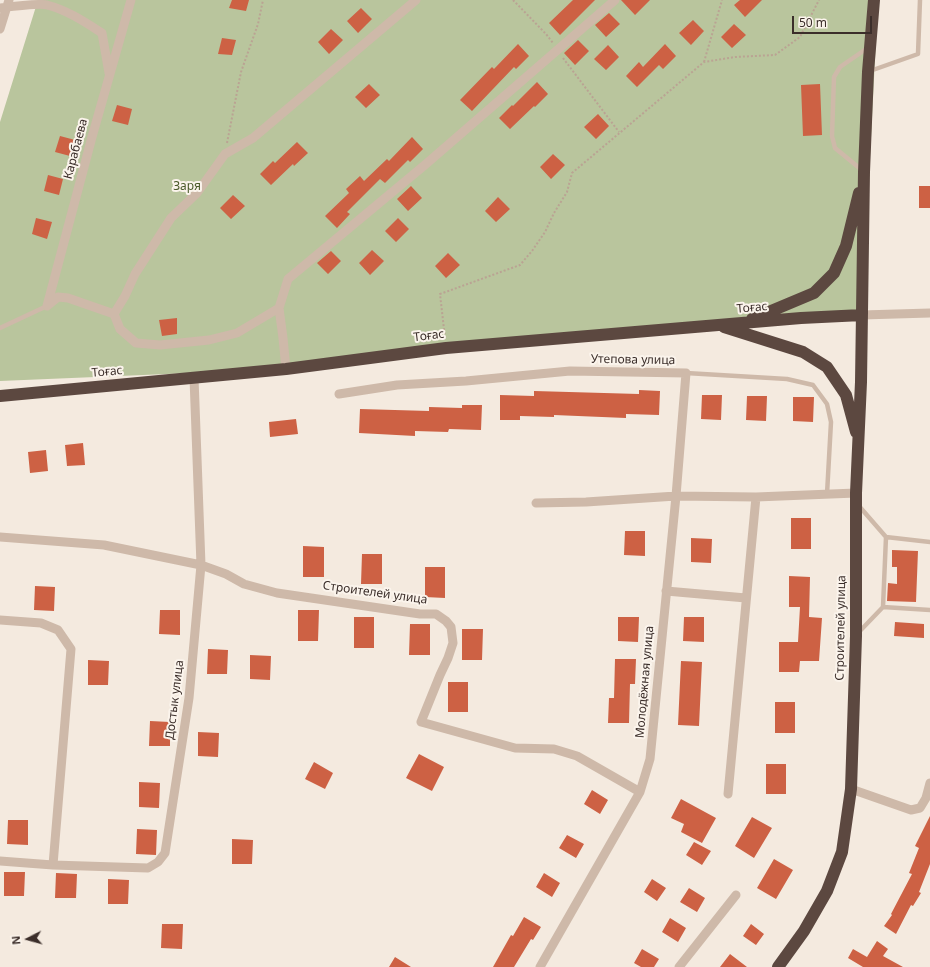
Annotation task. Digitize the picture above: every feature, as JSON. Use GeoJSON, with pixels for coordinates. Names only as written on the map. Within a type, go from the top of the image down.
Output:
{"type":"FeatureCollection","features":[{"type":"Feature","properties":{"kind":"highway"},"geometry":{"type":"LineString","coordinates":[[742,323],[814,293],[834,273],[846,246],[864,172],[868,72],[874,0]]}},
{"type":"Feature","properties":{"kind":"highway","name":"Строителей улица"},"geometry":{"type":"LineString","coordinates":[[778,967],[804,931],[827,891],[842,852],[851,789],[856,636],[856,498],[859,443],[864,172]]}},
{"type":"Feature","properties":{"kind":"highway","name":"Тоғас"},"geometry":{"type":"LineString","coordinates":[[0,396],[286,369],[446,348],[801,318],[862,316]]}},
{"type":"Feature","properties":{"kind":"highway"},"geometry":{"type":"LineString","coordinates":[[717,325],[803,352],[827,367],[846,395],[859,443]]}},
{"type":"Feature","properties":{"kind":"street","name":"Карабаева"},"geometry":{"type":"LineString","coordinates":[[47,306],[131,0]]}},
{"type":"Feature","properties":{"kind":"street"},"geometry":{"type":"LineString","coordinates":[[114,314],[125,296],[135,274],[171,218],[197,193],[225,154],[253,138],[416,0]]}},
{"type":"Feature","properties":{"kind":"street"},"geometry":{"type":"LineString","coordinates":[[286,369],[284,338],[279,308],[288,279],[426,164],[614,0]]}},
{"type":"Feature","properties":{"kind":"street"},"geometry":{"type":"LineString","coordinates":[[0,29],[5,5],[46,5],[79,17],[102,33],[109,76]]}},
{"type":"Feature","properties":{"kind":"street"},"geometry":{"type":"LineString","coordinates":[[47,306],[58,296],[68,298],[114,314],[120,329],[136,343],[160,345],[209,340],[237,332],[279,308]]}},
{"type":"Feature","properties":{"kind":"street"},"geometry":{"type":"LineString","coordinates":[[862,316],[930,313]]}},
{"type":"Feature","properties":{"kind":"street","name":"Утепова улица"},"geometry":{"type":"LineString","coordinates":[[339,394],[397,385],[466,382],[570,370],[686,373]]}},
{"type":"Feature","properties":{"kind":"street","name":"Молодёжная улица"},"geometry":{"type":"LineString","coordinates":[[540,967],[640,792],[650,758],[676,496],[686,373]]}},
{"type":"Feature","properties":{"kind":"street","name":"Достык улица"},"geometry":{"type":"LineString","coordinates":[[0,860],[53,865],[148,868],[158,862],[165,853],[189,698],[201,565],[194,378]]}},
{"type":"Feature","properties":{"kind":"street"},"geometry":{"type":"LineString","coordinates":[[536,503],[586,502],[676,496],[756,497],[827,494],[856,498]]}},
{"type":"Feature","properties":{"kind":"street"},"geometry":{"type":"LineString","coordinates":[[728,794],[756,497]]}},
{"type":"Feature","properties":{"kind":"street"},"geometry":{"type":"LineString","coordinates":[[0,537],[104,544],[201,565]]}},
{"type":"Feature","properties":{"kind":"street","name":"Строителей улица"},"geometry":{"type":"LineString","coordinates":[[201,565],[226,574],[244,584],[278,594],[420,614],[436,614],[446,621],[451,627],[453,643],[421,722],[515,748],[554,749],[577,756],[640,792]]}},
{"type":"Feature","properties":{"kind":"street"},"geometry":{"type":"LineString","coordinates":[[666,592],[746,598]]}},
{"type":"Feature","properties":{"kind":"street"},"geometry":{"type":"LineString","coordinates":[[0,620],[41,623],[58,630],[71,649],[53,865]]}},
{"type":"Feature","properties":{"kind":"street"},"geometry":{"type":"LineString","coordinates":[[851,789],[911,810],[920,808],[926,798],[930,783]]}},
{"type":"Feature","properties":{"kind":"street"},"geometry":{"type":"LineString","coordinates":[[679,967],[736,895]]}},
{"type":"Feature","properties":{"kind":"lane"},"geometry":{"type":"LineString","coordinates":[[868,72],[918,54],[920,0]]}},
{"type":"Feature","properties":{"kind":"lane"},"geometry":{"type":"LineString","coordinates":[[864,172],[835,148],[832,136],[834,77],[840,67],[870,46]]}},
{"type":"Feature","properties":{"kind":"lane"},"geometry":{"type":"LineString","coordinates":[[0,328],[47,306]]}},
{"type":"Feature","properties":{"kind":"lane","name":"Утепова улица"},"geometry":{"type":"LineString","coordinates":[[686,373],[787,380],[813,385],[827,404],[831,422],[827,494]]}},
{"type":"Feature","properties":{"kind":"lane"},"geometry":{"type":"LineString","coordinates":[[856,498],[886,537],[883,607],[856,636]]}},
{"type":"Feature","properties":{"kind":"lane"},"geometry":{"type":"LineString","coordinates":[[886,537],[930,542]]}},
{"type":"Feature","properties":{"kind":"lane"},"geometry":{"type":"LineString","coordinates":[[883,607],[930,610]]}},
{"type":"Feature","properties":{"kind":"path"},"geometry":{"type":"LineString","coordinates":[[225,154],[241,72],[258,24],[263,0]]}},
{"type":"Feature","properties":{"kind":"path"},"geometry":{"type":"LineString","coordinates":[[513,0],[546,34],[619,132]]}},
{"type":"Feature","properties":{"kind":"path"},"geometry":{"type":"LineString","coordinates":[[704,62],[722,0]]}},
{"type":"Feature","properties":{"kind":"path"},"geometry":{"type":"LineString","coordinates":[[446,348],[440,294],[520,264],[532,251],[545,232],[554,213],[567,192],[572,173],[704,62],[736,57],[775,56],[800,37],[819,0]]}},
{"type":"Feature","properties":{"kind":"green space","name":"Заря"},"geometry":{"type":"Polygon","coordinates":[[[38,0],[878,0],[862,315],[742,323],[286,369],[0,381],[0,122],[38,0]]]}},
{"type":"Feature","properties":{"kind":"building"},"geometry":{"type":"Polygon","coordinates":[[[232,0],[249,0],[246,11],[229,8],[232,0]]]}},
{"type":"Feature","properties":{"kind":"building"},"geometry":{"type":"Polygon","coordinates":[[[573,0],[595,0],[560,35],[549,23],[573,0]]]}},
{"type":"Feature","properties":{"kind":"building"},"geometry":{"type":"Polygon","coordinates":[[[621,0],[650,0],[635,15],[621,0]]]}},
{"type":"Feature","properties":{"kind":"building"},"geometry":{"type":"Polygon","coordinates":[[[740,0],[762,0],[745,17],[734,5],[740,0]]]}},
{"type":"Feature","properties":{"kind":"building"},"geometry":{"type":"Polygon","coordinates":[[[361,8],[372,19],[358,33],[347,21],[361,8]]]}},
{"type":"Feature","properties":{"kind":"building"},"geometry":{"type":"Polygon","coordinates":[[[609,13],[620,24],[606,37],[595,25],[609,13]]]}},
{"type":"Feature","properties":{"kind":"building"},"geometry":{"type":"Polygon","coordinates":[[[693,20],[704,31],[691,45],[679,33],[693,20]]]}},
{"type":"Feature","properties":{"kind":"building"},"geometry":{"type":"Polygon","coordinates":[[[734,24],[746,35],[732,48],[721,37],[734,24]]]}},
{"type":"Feature","properties":{"kind":"building"},"geometry":{"type":"Polygon","coordinates":[[[331,29],[343,40],[329,54],[318,42],[331,29]]]}},
{"type":"Feature","properties":{"kind":"building"},"geometry":{"type":"Polygon","coordinates":[[[222,38],[236,40],[232,55],[218,54],[222,38]]]}},
{"type":"Feature","properties":{"kind":"building"},"geometry":{"type":"Polygon","coordinates":[[[578,40],[589,51],[575,65],[564,53],[578,40]]]}},
{"type":"Feature","properties":{"kind":"building"},"geometry":{"type":"Polygon","coordinates":[[[518,44],[529,56],[516,69],[514,67],[472,111],[460,100],[492,67],[494,69],[518,44]]]}},
{"type":"Feature","properties":{"kind":"building"},"geometry":{"type":"Polygon","coordinates":[[[665,44],[676,56],[663,69],[659,65],[637,87],[626,76],[639,62],[643,67],[665,44]]]}},
{"type":"Feature","properties":{"kind":"building"},"geometry":{"type":"Polygon","coordinates":[[[608,45],[619,57],[606,70],[594,59],[608,45]]]}},
{"type":"Feature","properties":{"kind":"building"},"geometry":{"type":"Polygon","coordinates":[[[537,82],[548,94],[510,129],[499,118],[537,82]]]}},
{"type":"Feature","properties":{"kind":"building"},"geometry":{"type":"Polygon","coordinates":[[[369,84],[380,95],[366,108],[355,97],[369,84]]]}},
{"type":"Feature","properties":{"kind":"building"},"geometry":{"type":"Polygon","coordinates":[[[820,84],[822,135],[803,136],[801,85],[820,84]]]}},
{"type":"Feature","properties":{"kind":"building"},"geometry":{"type":"Polygon","coordinates":[[[117,105],[132,109],[128,125],[112,121],[117,105]]]}},
{"type":"Feature","properties":{"kind":"building"},"geometry":{"type":"Polygon","coordinates":[[[598,114],[609,126],[596,139],[584,127],[598,114]]]}},
{"type":"Feature","properties":{"kind":"building"},"geometry":{"type":"Polygon","coordinates":[[[60,136],[75,140],[70,156],[55,152],[60,136]]]}},
{"type":"Feature","properties":{"kind":"building"},"geometry":{"type":"Polygon","coordinates":[[[412,137],[423,149],[410,162],[408,160],[385,183],[380,179],[347,212],[350,214],[337,228],[325,216],[349,193],[346,189],[360,176],[364,181],[387,159],[389,161],[412,137]]]}},
{"type":"Feature","properties":{"kind":"building"},"geometry":{"type":"Polygon","coordinates":[[[297,142],[308,153],[294,166],[293,164],[271,185],[260,174],[273,161],[275,163],[297,142]]]}},
{"type":"Feature","properties":{"kind":"building"},"geometry":{"type":"Polygon","coordinates":[[[553,154],[565,165],[551,179],[540,167],[553,154]]]}},
{"type":"Feature","properties":{"kind":"building"},"geometry":{"type":"Polygon","coordinates":[[[48,175],[63,179],[59,195],[44,191],[48,175]]]}},
{"type":"Feature","properties":{"kind":"building"},"geometry":{"type":"Polygon","coordinates":[[[411,186],[422,198],[408,211],[397,199],[411,186]]]}},
{"type":"Feature","properties":{"kind":"building"},"geometry":{"type":"Polygon","coordinates":[[[919,186],[930,186],[930,208],[919,208],[919,186]]]}},
{"type":"Feature","properties":{"kind":"building"},"geometry":{"type":"Polygon","coordinates":[[[233,195],[245,206],[231,219],[220,208],[233,195]]]}},
{"type":"Feature","properties":{"kind":"building"},"geometry":{"type":"Polygon","coordinates":[[[498,197],[510,209],[496,222],[485,211],[498,197]]]}},
{"type":"Feature","properties":{"kind":"building"},"geometry":{"type":"Polygon","coordinates":[[[36,218],[52,222],[47,239],[32,234],[36,218]]]}},
{"type":"Feature","properties":{"kind":"building"},"geometry":{"type":"Polygon","coordinates":[[[398,218],[409,229],[396,242],[385,231],[398,218]]]}},
{"type":"Feature","properties":{"kind":"building"},"geometry":{"type":"Polygon","coordinates":[[[372,250],[384,261],[370,275],[359,263],[372,250]]]}},
{"type":"Feature","properties":{"kind":"building"},"geometry":{"type":"Polygon","coordinates":[[[331,251],[341,261],[328,274],[317,263],[331,251]]]}},
{"type":"Feature","properties":{"kind":"building"},"geometry":{"type":"Polygon","coordinates":[[[448,253],[460,265],[446,278],[435,266],[448,253]]]}},
{"type":"Feature","properties":{"kind":"building"},"geometry":{"type":"Polygon","coordinates":[[[177,318],[177,334],[162,336],[159,320],[177,318]]]}},
{"type":"Feature","properties":{"kind":"building"},"geometry":{"type":"Polygon","coordinates":[[[639,390],[660,391],[659,415],[626,414],[626,418],[554,415],[554,417],[520,416],[520,420],[500,420],[500,395],[534,396],[534,391],[639,394],[639,390]]]}},
{"type":"Feature","properties":{"kind":"building"},"geometry":{"type":"Polygon","coordinates":[[[702,395],[722,395],[721,420],[701,419],[702,395]]]}},
{"type":"Feature","properties":{"kind":"building"},"geometry":{"type":"Polygon","coordinates":[[[747,396],[767,396],[766,421],[746,420],[747,396]]]}},
{"type":"Feature","properties":{"kind":"building"},"geometry":{"type":"Polygon","coordinates":[[[793,397],[814,397],[813,422],[793,421],[793,397]]]}},
{"type":"Feature","properties":{"kind":"building"},"geometry":{"type":"Polygon","coordinates":[[[462,405],[482,405],[481,430],[449,429],[448,432],[415,431],[415,436],[359,433],[360,409],[429,411],[429,407],[462,408],[462,405]]]}},
{"type":"Feature","properties":{"kind":"building"},"geometry":{"type":"Polygon","coordinates":[[[296,419],[298,434],[270,437],[269,422],[296,419]]]}},
{"type":"Feature","properties":{"kind":"building"},"geometry":{"type":"Polygon","coordinates":[[[83,443],[85,465],[67,466],[65,445],[83,443]]]}},
{"type":"Feature","properties":{"kind":"building"},"geometry":{"type":"Polygon","coordinates":[[[46,450],[48,471],[30,473],[28,452],[46,450]]]}},
{"type":"Feature","properties":{"kind":"building"},"geometry":{"type":"Polygon","coordinates":[[[791,518],[811,518],[811,549],[791,549],[791,518]]]}},
{"type":"Feature","properties":{"kind":"building"},"geometry":{"type":"Polygon","coordinates":[[[625,531],[645,531],[645,556],[624,555],[625,531]]]}},
{"type":"Feature","properties":{"kind":"building"},"geometry":{"type":"Polygon","coordinates":[[[691,538],[712,539],[711,563],[691,562],[691,538]]]}},
{"type":"Feature","properties":{"kind":"building"},"geometry":{"type":"Polygon","coordinates":[[[303,546],[324,547],[324,577],[303,577],[303,546]]]}},
{"type":"Feature","properties":{"kind":"building"},"geometry":{"type":"Polygon","coordinates":[[[892,550],[918,551],[916,602],[887,601],[888,583],[897,584],[897,567],[892,567],[892,550]]]}},
{"type":"Feature","properties":{"kind":"building"},"geometry":{"type":"Polygon","coordinates":[[[362,554],[382,554],[382,584],[361,584],[362,554]]]}},
{"type":"Feature","properties":{"kind":"building"},"geometry":{"type":"Polygon","coordinates":[[[425,567],[445,567],[445,598],[425,597],[425,567]]]}},
{"type":"Feature","properties":{"kind":"building"},"geometry":{"type":"Polygon","coordinates":[[[789,576],[810,577],[809,617],[822,618],[819,661],[800,661],[799,672],[779,672],[779,642],[798,642],[800,607],[789,607],[789,576]]]}},
{"type":"Feature","properties":{"kind":"building"},"geometry":{"type":"Polygon","coordinates":[[[35,586],[55,587],[54,611],[34,610],[35,586]]]}},
{"type":"Feature","properties":{"kind":"building"},"geometry":{"type":"Polygon","coordinates":[[[160,610],[180,610],[180,635],[159,634],[160,610]]]}},
{"type":"Feature","properties":{"kind":"building"},"geometry":{"type":"Polygon","coordinates":[[[298,610],[319,610],[318,641],[298,641],[298,610]]]}},
{"type":"Feature","properties":{"kind":"building"},"geometry":{"type":"Polygon","coordinates":[[[354,617],[374,617],[374,648],[354,648],[354,617]]]}},
{"type":"Feature","properties":{"kind":"building"},"geometry":{"type":"Polygon","coordinates":[[[618,617],[639,617],[638,642],[618,641],[618,617]]]}},
{"type":"Feature","properties":{"kind":"building"},"geometry":{"type":"Polygon","coordinates":[[[684,617],[704,617],[704,642],[683,641],[684,617]]]}},
{"type":"Feature","properties":{"kind":"building"},"geometry":{"type":"Polygon","coordinates":[[[895,622],[924,624],[924,638],[894,636],[895,622]]]}},
{"type":"Feature","properties":{"kind":"building"},"geometry":{"type":"Polygon","coordinates":[[[410,624],[430,624],[430,655],[409,655],[410,624]]]}},
{"type":"Feature","properties":{"kind":"building"},"geometry":{"type":"Polygon","coordinates":[[[462,629],[483,629],[482,660],[462,660],[462,629]]]}},
{"type":"Feature","properties":{"kind":"building"},"geometry":{"type":"Polygon","coordinates":[[[208,649],[228,650],[227,674],[207,674],[208,649]]]}},
{"type":"Feature","properties":{"kind":"building"},"geometry":{"type":"Polygon","coordinates":[[[250,655],[271,656],[270,680],[250,679],[250,655]]]}},
{"type":"Feature","properties":{"kind":"building"},"geometry":{"type":"Polygon","coordinates":[[[615,659],[636,659],[635,684],[630,684],[629,723],[608,723],[609,698],[614,698],[615,659]]]}},
{"type":"Feature","properties":{"kind":"building"},"geometry":{"type":"Polygon","coordinates":[[[88,660],[109,661],[108,685],[88,685],[88,660]]]}},
{"type":"Feature","properties":{"kind":"building"},"geometry":{"type":"Polygon","coordinates":[[[681,661],[702,662],[699,726],[678,725],[681,661]]]}},
{"type":"Feature","properties":{"kind":"building"},"geometry":{"type":"Polygon","coordinates":[[[448,682],[468,682],[468,712],[448,712],[448,682]]]}},
{"type":"Feature","properties":{"kind":"building"},"geometry":{"type":"Polygon","coordinates":[[[775,702],[795,702],[795,733],[775,733],[775,702]]]}},
{"type":"Feature","properties":{"kind":"building"},"geometry":{"type":"Polygon","coordinates":[[[150,721],[170,722],[170,746],[149,746],[150,721]]]}},
{"type":"Feature","properties":{"kind":"building"},"geometry":{"type":"Polygon","coordinates":[[[198,732],[219,733],[218,757],[198,756],[198,732]]]}},
{"type":"Feature","properties":{"kind":"building"},"geometry":{"type":"Polygon","coordinates":[[[419,754],[444,767],[432,791],[406,778],[419,754]]]}},
{"type":"Feature","properties":{"kind":"building"},"geometry":{"type":"Polygon","coordinates":[[[314,762],[333,773],[325,789],[305,779],[314,762]]]}},
{"type":"Feature","properties":{"kind":"building"},"geometry":{"type":"Polygon","coordinates":[[[766,764],[786,764],[786,794],[766,794],[766,764]]]}},
{"type":"Feature","properties":{"kind":"building"},"geometry":{"type":"Polygon","coordinates":[[[139,782],[160,783],[159,808],[139,807],[139,782]]]}},
{"type":"Feature","properties":{"kind":"building"},"geometry":{"type":"Polygon","coordinates":[[[592,790],[608,800],[600,814],[584,804],[592,790]]]}},
{"type":"Feature","properties":{"kind":"building"},"geometry":{"type":"Polygon","coordinates":[[[681,799],[716,818],[702,843],[681,832],[684,824],[671,818],[681,799]]]}},
{"type":"Feature","properties":{"kind":"building"},"geometry":{"type":"Polygon","coordinates":[[[930,816],[930,864],[919,892],[921,893],[913,906],[911,905],[896,934],[884,926],[892,915],[891,914],[912,874],[909,873],[919,848],[915,846],[930,816]]]}},
{"type":"Feature","properties":{"kind":"building"},"geometry":{"type":"Polygon","coordinates":[[[752,817],[772,828],[754,858],[735,846],[752,817]]]}},
{"type":"Feature","properties":{"kind":"building"},"geometry":{"type":"Polygon","coordinates":[[[8,820],[28,820],[28,845],[7,844],[8,820]]]}},
{"type":"Feature","properties":{"kind":"building"},"geometry":{"type":"Polygon","coordinates":[[[137,829],[157,830],[156,855],[136,854],[137,829]]]}},
{"type":"Feature","properties":{"kind":"building"},"geometry":{"type":"Polygon","coordinates":[[[567,835],[584,844],[576,858],[559,848],[567,835]]]}},
{"type":"Feature","properties":{"kind":"building"},"geometry":{"type":"Polygon","coordinates":[[[232,839],[253,840],[252,864],[232,864],[232,839]]]}},
{"type":"Feature","properties":{"kind":"building"},"geometry":{"type":"Polygon","coordinates":[[[694,842],[711,851],[702,865],[686,855],[694,842]]]}},
{"type":"Feature","properties":{"kind":"building"},"geometry":{"type":"Polygon","coordinates":[[[774,859],[793,870],[776,899],[757,888],[774,859]]]}},
{"type":"Feature","properties":{"kind":"building"},"geometry":{"type":"Polygon","coordinates":[[[4,872],[25,872],[24,896],[4,896],[4,872]]]}},
{"type":"Feature","properties":{"kind":"building"},"geometry":{"type":"Polygon","coordinates":[[[56,873],[77,874],[76,898],[55,898],[56,873]]]}},
{"type":"Feature","properties":{"kind":"building"},"geometry":{"type":"Polygon","coordinates":[[[544,873],[560,883],[552,897],[536,887],[544,873]]]}},
{"type":"Feature","properties":{"kind":"building"},"geometry":{"type":"Polygon","coordinates":[[[108,879],[129,880],[128,904],[108,904],[108,879]]]}},
{"type":"Feature","properties":{"kind":"building"},"geometry":{"type":"Polygon","coordinates":[[[652,879],[666,888],[657,901],[644,892],[652,879]]]}},
{"type":"Feature","properties":{"kind":"building"},"geometry":{"type":"Polygon","coordinates":[[[689,888],[705,898],[697,912],[680,902],[689,888]]]}},
{"type":"Feature","properties":{"kind":"building"},"geometry":{"type":"Polygon","coordinates":[[[524,917],[541,927],[533,940],[531,939],[514,967],[493,967],[511,935],[513,936],[524,917]]]}},
{"type":"Feature","properties":{"kind":"building"},"geometry":{"type":"Polygon","coordinates":[[[670,918],[686,928],[678,942],[662,932],[670,918]]]}},
{"type":"Feature","properties":{"kind":"building"},"geometry":{"type":"Polygon","coordinates":[[[162,924],[183,924],[182,949],[161,948],[162,924]]]}},
{"type":"Feature","properties":{"kind":"building"},"geometry":{"type":"Polygon","coordinates":[[[751,924],[764,934],[756,945],[743,936],[751,924]]]}},
{"type":"Feature","properties":{"kind":"building"},"geometry":{"type":"Polygon","coordinates":[[[877,941],[888,949],[883,956],[903,967],[863,967],[848,958],[853,949],[867,957],[877,941]]]}},
{"type":"Feature","properties":{"kind":"building"},"geometry":{"type":"Polygon","coordinates":[[[642,949],[659,959],[654,967],[641,967],[634,963],[642,949]]]}},
{"type":"Feature","properties":{"kind":"building"},"geometry":{"type":"Polygon","coordinates":[[[730,954],[747,967],[720,967],[730,954]]]}},
{"type":"Feature","properties":{"kind":"building"},"geometry":{"type":"Polygon","coordinates":[[[395,957],[411,967],[389,967],[395,957]]]}}]}
